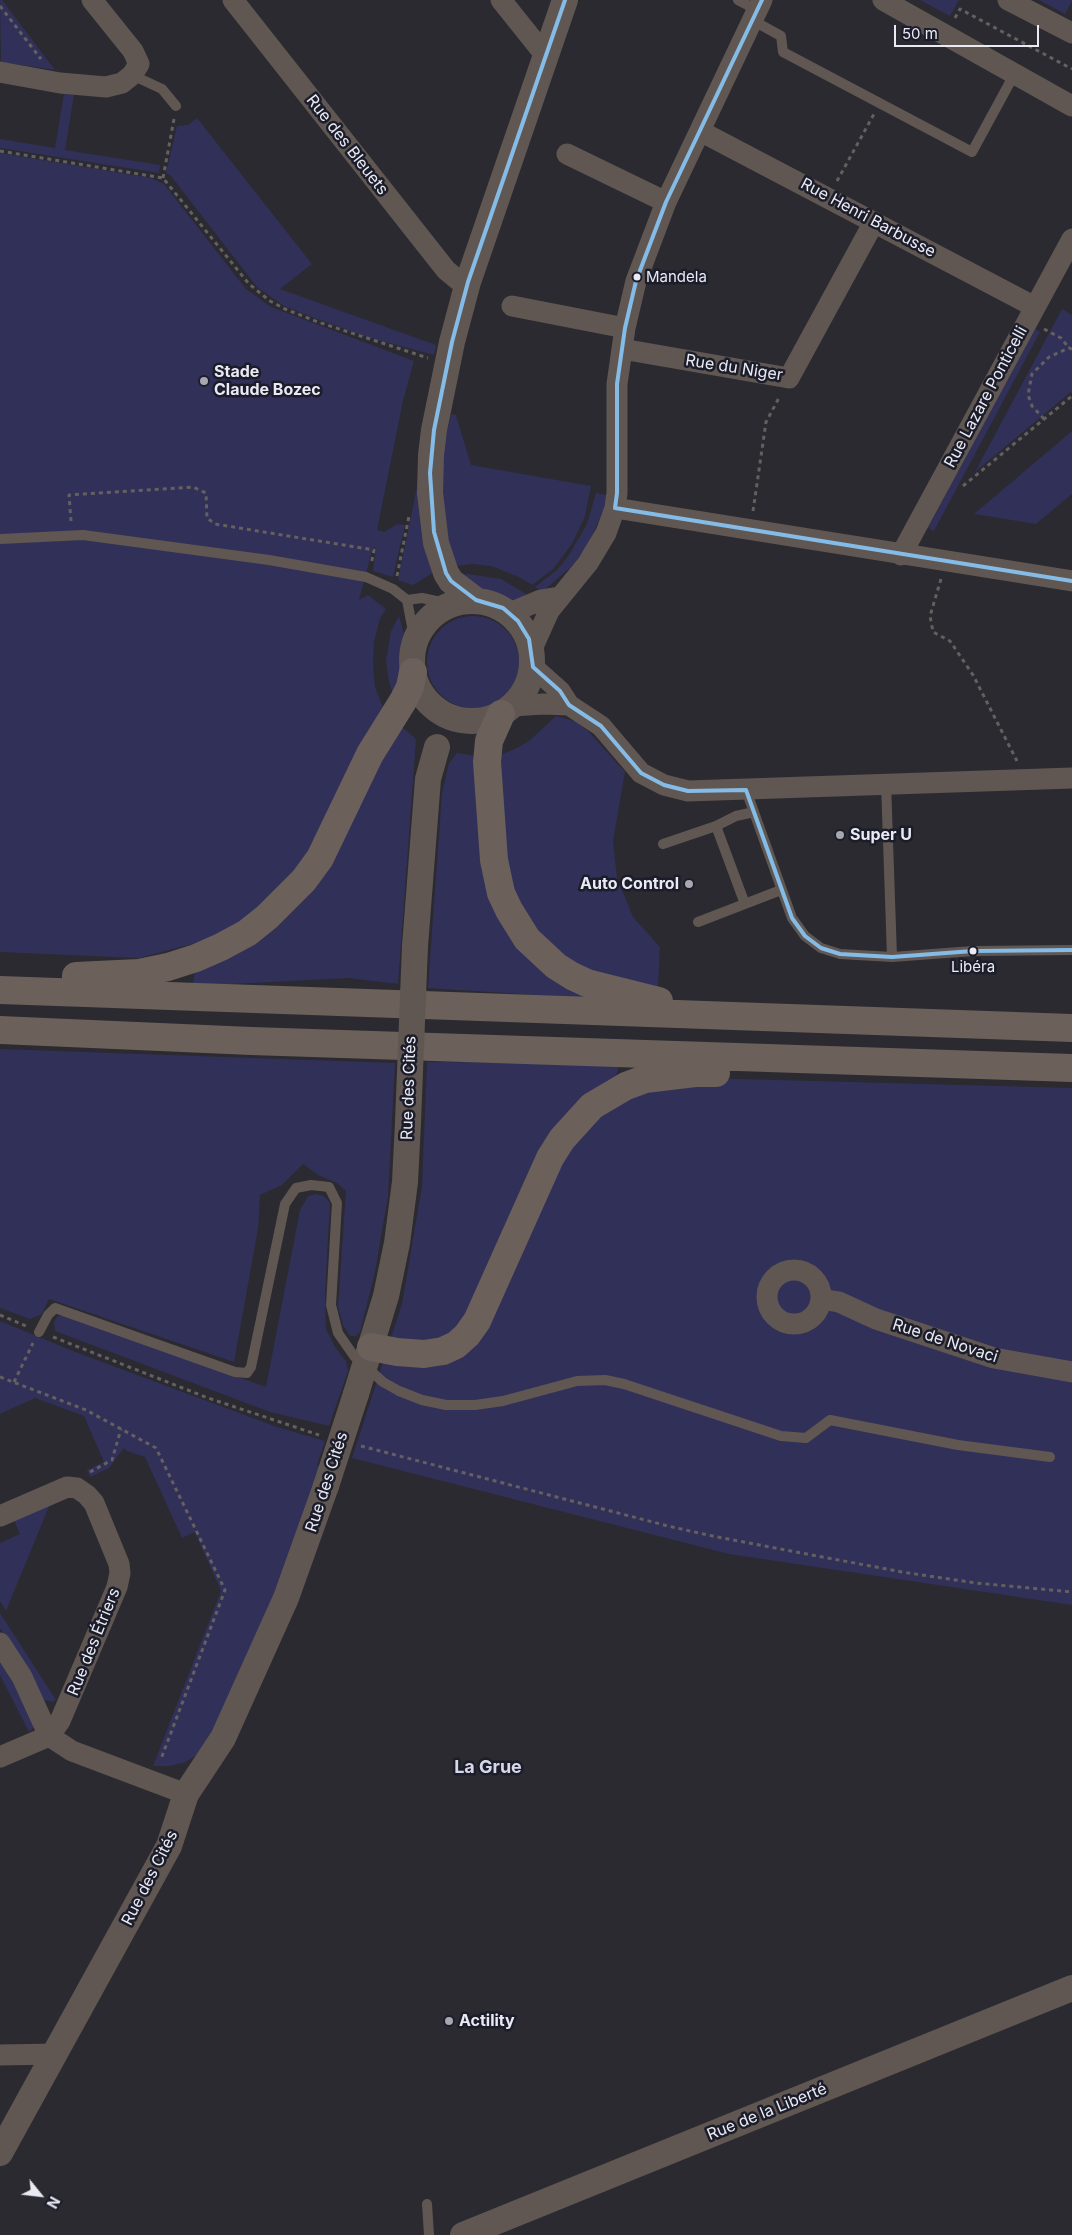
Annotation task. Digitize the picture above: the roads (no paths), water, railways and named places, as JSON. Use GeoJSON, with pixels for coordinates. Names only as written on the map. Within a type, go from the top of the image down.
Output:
{"type":"FeatureCollection","features":[{"type":"Feature","properties":{"kind":"main road"},"geometry":{"type":"LineString","coordinates":[[0,987],[42,976],[98,976],[139,973],[168,967],[221,947],[260,922],[297,887],[320,858],[370,754],[410,687],[413,672]]}},
{"type":"Feature","properties":{"kind":"main road"},"geometry":{"type":"LineString","coordinates":[[507,710],[487,751],[494,860],[501,893],[508,910],[527,939],[556,966],[587,983],[724,1016]]}},
{"type":"Feature","properties":{"kind":"main road"},"geometry":{"type":"LineString","coordinates":[[0,990],[1072,1028]]}},
{"type":"Feature","properties":{"kind":"main road"},"geometry":{"type":"LineString","coordinates":[[0,1030],[1072,1068]]}},
{"type":"Feature","properties":{"kind":"main road"},"geometry":{"type":"LineString","coordinates":[[368,1357],[397,1352],[424,1354],[442,1351],[456,1345],[467,1334],[477,1321],[550,1158],[562,1139],[592,1106],[618,1090],[644,1080],[694,1073],[747,1072],[783,1059]]}},
{"type":"Feature","properties":{"kind":"street"},"geometry":{"type":"LineString","coordinates":[[0,72],[60,83],[106,86],[122,83],[132,75],[139,64],[133,51],[92,0]]}},
{"type":"Feature","properties":{"kind":"street","name":"Rue des Bleuets"},"geometry":{"type":"LineString","coordinates":[[233,0],[446,270],[458,280],[468,282]]}},
{"type":"Feature","properties":{"kind":"street"},"geometry":{"type":"LineString","coordinates":[[501,0],[545,55]]}},
{"type":"Feature","properties":{"kind":"street"},"geometry":{"type":"LineString","coordinates":[[476,600],[451,581],[446,573],[436,543],[433,522],[431,455],[447,365],[468,282],[565,0]]}},
{"type":"Feature","properties":{"kind":"street"},"geometry":{"type":"LineString","coordinates":[[883,0],[1072,106]]}},
{"type":"Feature","properties":{"kind":"street"},"geometry":{"type":"LineString","coordinates":[[1008,0],[1072,33]]}},
{"type":"Feature","properties":{"kind":"street"},"geometry":{"type":"LineString","coordinates":[[507,710],[526,688],[532,658],[543,621],[559,597],[578,577],[592,556],[606,533],[615,508],[617,493],[617,384],[625,328],[636,281],[666,202],[757,10]]}},
{"type":"Feature","properties":{"kind":"street","name":"Rue Henri Barbusse"},"geometry":{"type":"LineString","coordinates":[[700,131],[874,222],[1032,313]]}},
{"type":"Feature","properties":{"kind":"street"},"geometry":{"type":"LineString","coordinates":[[567,154],[666,202]]}},
{"type":"Feature","properties":{"kind":"street","name":"Rue du Niger"},"geometry":{"type":"LineString","coordinates":[[622,349],[789,378],[874,222]]}},
{"type":"Feature","properties":{"kind":"street","name":"Rue Lazare Ponticelli"},"geometry":{"type":"LineString","coordinates":[[900,555],[1072,239]]}},
{"type":"Feature","properties":{"kind":"street"},"geometry":{"type":"LineString","coordinates":[[512,306],[625,328]]}},
{"type":"Feature","properties":{"kind":"street"},"geometry":{"type":"LineString","coordinates":[[615,508],[1072,581]]}},
{"type":"Feature","properties":{"kind":"street"},"geometry":{"type":"LineString","coordinates":[[510,613],[541,600],[559,597]]}},
{"type":"Feature","properties":{"kind":"street"},"geometry":{"type":"LineString","coordinates":[[569,705],[543,704],[507,710],[481,721],[450,717],[431,705],[423,695],[413,672],[412,652],[415,642],[428,619],[450,604],[476,600],[494,604],[510,613],[524,629],[532,658],[560,691],[569,705],[601,726],[642,773],[664,785],[688,791],[1072,778]]}},
{"type":"Feature","properties":{"kind":"street"},"geometry":{"type":"LineString","coordinates":[[431,705],[431,739],[437,747],[446,745],[471,721]]}},
{"type":"Feature","properties":{"kind":"street","name":"Rue des Cités"},"geometry":{"type":"LineString","coordinates":[[0,2153],[168,1846],[186,1794],[223,1738],[286,1598],[326,1486],[368,1357],[386,1296],[397,1243],[405,1182],[415,946],[428,779],[437,747]]}},
{"type":"Feature","properties":{"kind":"street","name":"Rue de Novaci"},"geometry":{"type":"LineString","coordinates":[[821,1299],[839,1302],[876,1319],[994,1358],[1072,1372]]}},
{"type":"Feature","properties":{"kind":"street","name":"Rue des Étriers"},"geometry":{"type":"LineString","coordinates":[[0,1516],[67,1487],[77,1488],[94,1503],[119,1564],[120,1573],[117,1587],[60,1721],[49,1736]]}},
{"type":"Feature","properties":{"kind":"street"},"geometry":{"type":"LineString","coordinates":[[0,1643],[22,1677],[49,1736],[72,1751],[186,1794]]}},
{"type":"Feature","properties":{"kind":"street"},"geometry":{"type":"LineString","coordinates":[[0,1757],[49,1736]]}},
{"type":"Feature","properties":{"kind":"street","name":"Rue de la Liberté"},"geometry":{"type":"LineString","coordinates":[[463,2235],[1072,1988]]}},
{"type":"Feature","properties":{"kind":"street"},"geometry":{"type":"LineString","coordinates":[[0,2055],[55,2054]]}},
{"type":"Feature","properties":{"kind":"lane"},"geometry":{"type":"LineString","coordinates":[[738,0],[757,10],[781,36],[783,52],[972,152],[1015,73]]}},
{"type":"Feature","properties":{"kind":"lane"},"geometry":{"type":"LineString","coordinates":[[132,75],[162,89],[176,106]]}},
{"type":"Feature","properties":{"kind":"lane"},"geometry":{"type":"LineString","coordinates":[[0,539],[83,534],[269,560],[366,577],[392,588],[407,600],[415,642]]}},
{"type":"Feature","properties":{"kind":"lane"},"geometry":{"type":"LineString","coordinates":[[407,600],[422,598],[450,604]]}},
{"type":"Feature","properties":{"kind":"lane"},"geometry":{"type":"LineString","coordinates":[[886,783],[892,957]]}},
{"type":"Feature","properties":{"kind":"lane"},"geometry":{"type":"LineString","coordinates":[[746,790],[781,890],[796,924],[805,936],[821,948],[840,954],[892,957],[973,951],[1072,950]]}},
{"type":"Feature","properties":{"kind":"lane"},"geometry":{"type":"LineString","coordinates":[[663,844],[716,826],[736,816],[754,812]]}},
{"type":"Feature","properties":{"kind":"lane"},"geometry":{"type":"LineString","coordinates":[[716,826],[745,904]]}},
{"type":"Feature","properties":{"kind":"lane"},"geometry":{"type":"LineString","coordinates":[[698,922],[781,890]]}},
{"type":"Feature","properties":{"kind":"lane"},"geometry":{"type":"LineString","coordinates":[[39,1332],[48,1315],[55,1308],[235,1372],[247,1373],[251,1367],[285,1204],[296,1188],[311,1185],[329,1187],[337,1203],[331,1305],[338,1333],[354,1356],[368,1357],[383,1382],[399,1392],[422,1400],[446,1405],[475,1404],[503,1400],[577,1381],[605,1380],[624,1384],[781,1436],[806,1438],[830,1420],[958,1445],[1050,1457]]}},
{"type":"Feature","properties":{"kind":"lane"},"geometry":{"type":"LineString","coordinates":[[426,2204],[429,2235]]}},
{"type":"Feature","properties":{"kind":"place","name":"Mandela"},"geometry":{"type":"Point","coordinates":[637,277]}},
{"type":"Feature","properties":{"kind":"place","name":"Stade Claude Bozec"},"geometry":{"type":"Point","coordinates":[204,381]}},
{"type":"Feature","properties":{"kind":"place","name":"Super U"},"geometry":{"type":"Point","coordinates":[840,835]}},
{"type":"Feature","properties":{"kind":"place","name":"Auto Control"},"geometry":{"type":"Point","coordinates":[689,884]}},
{"type":"Feature","properties":{"kind":"place","name":"Libéra"},"geometry":{"type":"Point","coordinates":[973,951]}},
{"type":"Feature","properties":{"kind":"place","name":"Actility"},"geometry":{"type":"Point","coordinates":[449,2021]}},
{"type":"Feature","properties":{"kind":"district","name":"La Grue"},"geometry":{"type":"Point","coordinates":[488,1768]}}]}
